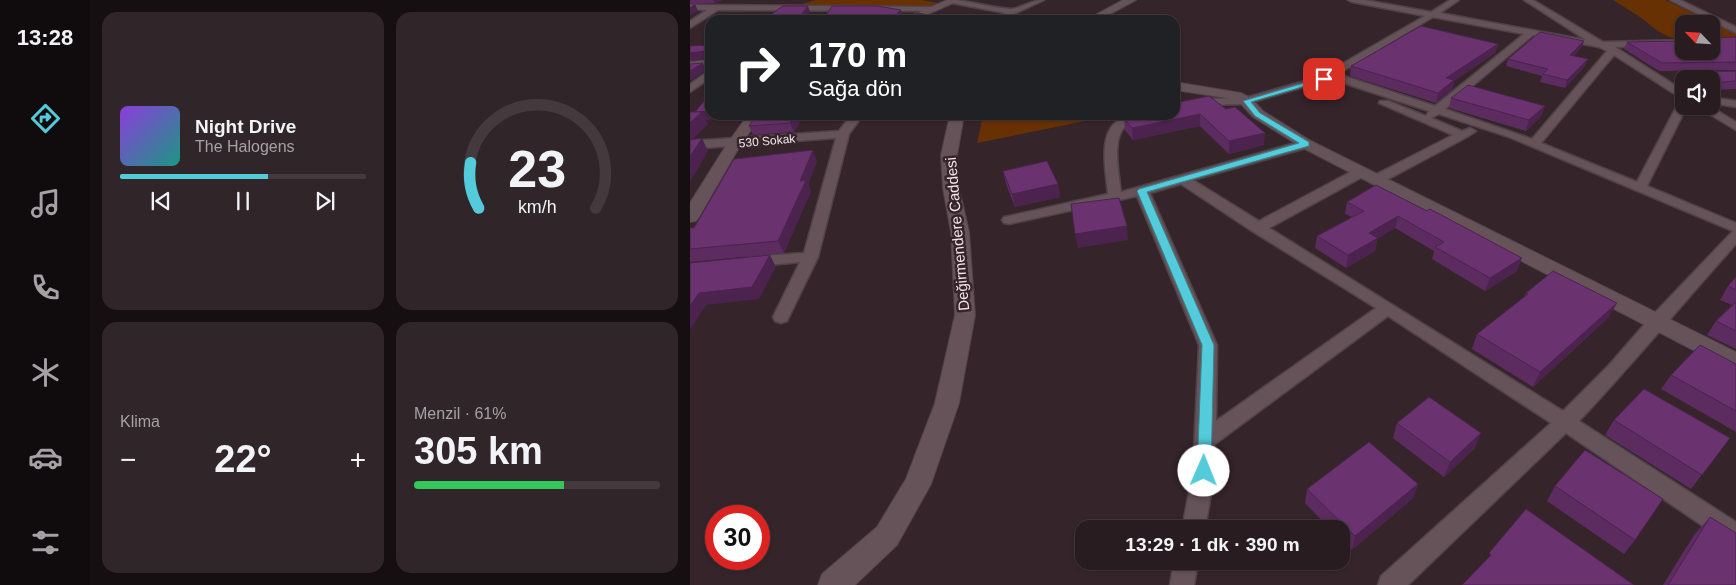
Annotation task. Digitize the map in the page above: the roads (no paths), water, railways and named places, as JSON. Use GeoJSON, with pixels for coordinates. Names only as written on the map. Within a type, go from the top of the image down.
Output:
{"type":"FeatureCollection","features":[{"type":"Feature","properties":{"kind":"street"},"geometry":{"type":"LineString","coordinates":[[772,15],[792,0]]}},
{"type":"Feature","properties":{"kind":"street"},"geometry":{"type":"LineString","coordinates":[[783,7],[808,0]]}},
{"type":"Feature","properties":{"kind":"street"},"geometry":{"type":"LineString","coordinates":[[1006,15],[1040,0]]}},
{"type":"Feature","properties":{"kind":"street"},"geometry":{"type":"LineString","coordinates":[[1101,15],[1131,0]]}},
{"type":"Feature","properties":{"kind":"street"},"geometry":{"type":"LineString","coordinates":[[1352,0],[1601,45],[1675,43]]}},
{"type":"Feature","properties":{"kind":"street"},"geometry":{"type":"LineString","coordinates":[[1180,109],[1207,102],[1246,101],[1327,77],[1434,15],[1455,0]]}},
{"type":"Feature","properties":{"kind":"street"},"geometry":{"type":"LineString","coordinates":[[1528,0],[1656,76],[1675,90]]}},
{"type":"Feature","properties":{"kind":"street"},"geometry":{"type":"LineString","coordinates":[[1674,0],[1736,30]]}},
{"type":"Feature","properties":{"kind":"street"},"geometry":{"type":"LineString","coordinates":[[690,7],[932,4],[951,1],[1012,12]]}},
{"type":"Feature","properties":{"kind":"street"},"geometry":{"type":"LineString","coordinates":[[914,15],[932,4]]}},
{"type":"Feature","properties":{"kind":"street"},"geometry":{"type":"LineString","coordinates":[[690,25],[716,7]]}},
{"type":"Feature","properties":{"kind":"street"},"geometry":{"type":"LineString","coordinates":[[1425,120],[1530,33]]}},
{"type":"Feature","properties":{"kind":"street"},"geometry":{"type":"LineString","coordinates":[[1534,144],[1613,50]]}},
{"type":"Feature","properties":{"kind":"street"},"geometry":{"type":"LineString","coordinates":[[690,89],[704,65]]}},
{"type":"Feature","properties":{"kind":"street"},"geometry":{"type":"LineString","coordinates":[[1656,76],[1674,76]]}},
{"type":"Feature","properties":{"kind":"street"},"geometry":{"type":"LineString","coordinates":[[1327,77],[1438,110],[1481,126],[1513,135],[1736,228]]}},
{"type":"Feature","properties":{"kind":"street"},"geometry":{"type":"LineString","coordinates":[[1327,77],[1463,135]]}},
{"type":"Feature","properties":{"kind":"street"},"geometry":{"type":"LineString","coordinates":[[1180,87],[1236,96],[1246,101],[1258,114],[1306,144],[1736,362]]}},
{"type":"Feature","properties":{"kind":"street"},"geometry":{"type":"LineString","coordinates":[[1720,97],[1736,96]]}},
{"type":"Feature","properties":{"kind":"street"},"geometry":{"type":"LineString","coordinates":[[1720,100],[1736,104]]}},
{"type":"Feature","properties":{"kind":"street"},"geometry":{"type":"LineString","coordinates":[[1640,188],[1677,115]]}},
{"type":"Feature","properties":{"kind":"street"},"geometry":{"type":"LineString","coordinates":[[1716,115],[1736,127]]}},
{"type":"Feature","properties":{"kind":"street"},"geometry":{"type":"LineString","coordinates":[[690,217],[734,144],[751,120]]}},
{"type":"Feature","properties":{"kind":"street"},"geometry":{"type":"LineString","coordinates":[[781,317],[810,257],[843,134],[853,120]]}},
{"type":"Feature","properties":{"kind":"street","name":"Değirmendere Caddesi"},"geometry":{"type":"LineString","coordinates":[[833,585],[887,536],[918,484],[948,403],[965,315],[960,232],[952,188],[949,155],[956,120]]}},
{"type":"Feature","properties":{"kind":"street"},"geometry":{"type":"LineString","coordinates":[[1115,198],[1112,137],[1115,130],[1122,123],[1135,120]]}},
{"type":"Feature","properties":{"kind":"street"},"geometry":{"type":"LineString","coordinates":[[1257,228],[1481,126]]}},
{"type":"Feature","properties":{"kind":"street","name":"530 Sokak"},"geometry":{"type":"LineString","coordinates":[[690,145],[734,144],[843,134]]}},
{"type":"Feature","properties":{"kind":"street"},"geometry":{"type":"LineString","coordinates":[[1009,220],[1115,198],[1306,144]]}},
{"type":"Feature","properties":{"kind":"street"},"geometry":{"type":"LineString","coordinates":[[1184,180],[1257,228],[1387,308],[1736,535]]}},
{"type":"Feature","properties":{"kind":"street"},"geometry":{"type":"LineString","coordinates":[[1142,191],[1208,345],[1204,471],[1195,520]]}},
{"type":"Feature","properties":{"kind":"street"},"geometry":{"type":"LineString","coordinates":[[1390,585],[1564,422],[1616,370],[1656,322],[1736,235]]}},
{"type":"Feature","properties":{"kind":"street"},"geometry":{"type":"LineString","coordinates":[[736,264],[810,257]]}},
{"type":"Feature","properties":{"kind":"street"},"geometry":{"type":"LineString","coordinates":[[1205,440],[1387,308]]}},
{"type":"Feature","properties":{"kind":"street"},"geometry":{"type":"LineString","coordinates":[[1182,585],[1184,570]]}}]}
